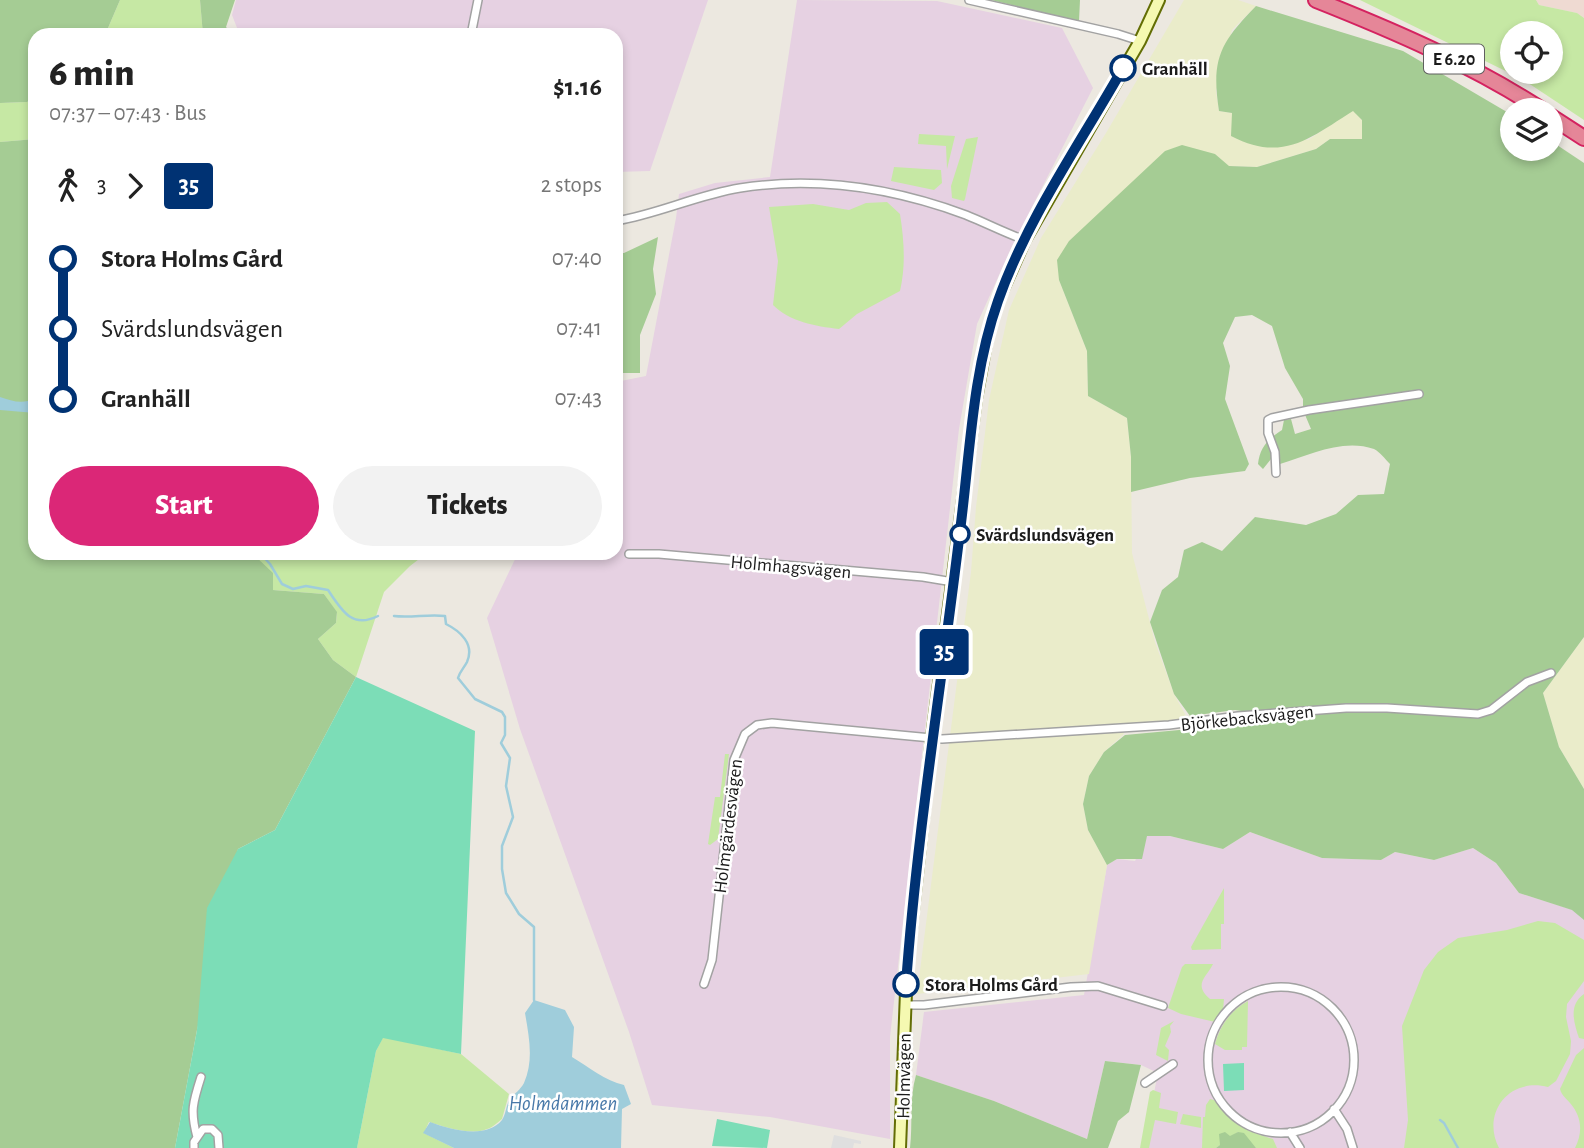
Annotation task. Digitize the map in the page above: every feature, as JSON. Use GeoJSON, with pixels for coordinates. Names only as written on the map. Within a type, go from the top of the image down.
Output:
{"type":"FeatureCollection","features":[{"type":"Feature","properties":{"kind":"highway","name":"E 6.20"},"geometry":{"type":"LineString","coordinates":[[1316,0],[1403,35],[1521,98]]}},
{"type":"Feature","properties":{"kind":"highway"},"geometry":{"type":"LineString","coordinates":[[1563,124],[1584,138]]}},
{"type":"Feature","properties":{"kind":"street"},"geometry":{"type":"LineString","coordinates":[[472,28],[478,0]]}},
{"type":"Feature","properties":{"kind":"street"},"geometry":{"type":"LineString","coordinates":[[969,0],[1140,41]]}},
{"type":"Feature","properties":{"kind":"street","name":"Holmvägen"},"geometry":{"type":"LineString","coordinates":[[900,1148],[905,1005],[932,737],[976,399],[988,333],[1009,273],[1025,240],[1140,41],[1159,0]]}},
{"type":"Feature","properties":{"kind":"street"},"geometry":{"type":"LineString","coordinates":[[623,219],[737,189],[790,184],[833,184],[872,188],[919,200],[966,215],[1025,240]]}},
{"type":"Feature","properties":{"kind":"street"},"geometry":{"type":"LineString","coordinates":[[1276,473],[1275,452],[1267,428],[1268,420],[1295,412],[1419,394]]}},
{"type":"Feature","properties":{"kind":"street","name":"Holmhagsvägen"},"geometry":{"type":"LineString","coordinates":[[629,554],[659,554],[923,577],[953,582]]}},
{"type":"Feature","properties":{"kind":"street","name":"Björkebacksvägen"},"geometry":{"type":"LineString","coordinates":[[932,737],[942,739],[1169,725],[1238,716],[1346,708],[1478,714],[1491,710],[1527,682],[1551,673]]}},
{"type":"Feature","properties":{"kind":"street","name":"Holmgärdesvägen"},"geometry":{"type":"LineString","coordinates":[[704,984],[712,960],[732,771],[737,748],[745,734],[757,725],[780,723],[932,737]]}},
{"type":"Feature","properties":{"kind":"street","name":"Holmvägen"},"geometry":{"type":"LineString","coordinates":[[905,1005],[1098,986],[1163,1006]]}},
{"type":"Feature","properties":{"kind":"street"},"geometry":{"type":"LineString","coordinates":[[1271,987],[1304,990],[1324,1000],[1340,1016],[1350,1036],[1354,1058],[1347,1091],[1334,1109],[1311,1126],[1290,1132],[1268,1132],[1246,1124],[1221,1102],[1212,1082],[1208,1059],[1213,1033],[1223,1015],[1249,994],[1271,987]]}},
{"type":"Feature","properties":{"kind":"street"},"geometry":{"type":"LineString","coordinates":[[1145,1083],[1173,1064]]}},
{"type":"Feature","properties":{"kind":"street"},"geometry":{"type":"LineString","coordinates":[[197,1137],[192,1105],[201,1077]]}},
{"type":"Feature","properties":{"kind":"street"},"geometry":{"type":"LineString","coordinates":[[1334,1109],[1347,1129],[1353,1148]]}},
{"type":"Feature","properties":{"kind":"street"},"geometry":{"type":"LineString","coordinates":[[194,1148],[203,1129],[212,1129],[218,1135],[219,1148]]}},
{"type":"Feature","properties":{"kind":"street"},"geometry":{"type":"LineString","coordinates":[[1290,1132],[1300,1148]]}},
{"type":"Feature","properties":{"kind":"shaded area"},"geometry":{"type":"Polygon","coordinates":[[[236,0],[708,0],[650,171],[623,172],[623,28],[237,28],[232,15],[236,0]]]}},
{"type":"Feature","properties":{"kind":"shaded area"},"geometry":{"type":"Polygon","coordinates":[[[797,0],[937,1],[1062,28],[1093,88],[1013,244],[977,324],[959,429],[890,1037],[890,1139],[770,1117],[652,1105],[629,1032],[520,729],[487,618],[515,560],[623,560],[623,381],[646,376],[679,194],[715,183],[770,177],[797,0]]]}},
{"type":"Feature","properties":{"kind":"shaded area"},"geometry":{"type":"Polygon","coordinates":[[[1536,0],[1584,0],[1584,18],[1577,13],[1539,5],[1536,0]]]}},
{"type":"Feature","properties":{"kind":"shaded area"},"geometry":{"type":"Polygon","coordinates":[[[1250,832],[1322,858],[1381,860],[1395,852],[1434,860],[1473,848],[1496,863],[1519,893],[1573,910],[1584,920],[1584,1148],[1143,1148],[1158,1073],[1141,1065],[1105,1061],[1087,1139],[994,1101],[916,1075],[924,1012],[1084,995],[1107,865],[1117,859],[1135,861],[1147,836],[1170,836],[1223,849],[1250,832]]]}},
{"type":"Feature","properties":{"kind":"shaded area"},"geometry":{"type":"Polygon","coordinates":[[[834,1135],[861,1141],[861,1144],[854,1143],[853,1148],[831,1148],[834,1135]]]}},
{"type":"Feature","properties":{"kind":"green space"},"geometry":{"type":"Polygon","coordinates":[[[0,0],[120,0],[108,28],[28,28],[28,102],[0,103],[0,0]]]}},
{"type":"Feature","properties":{"kind":"green space"},"geometry":{"type":"Polygon","coordinates":[[[120,0],[200,0],[202,28],[108,28],[120,0]]]}},
{"type":"Feature","properties":{"kind":"green space"},"geometry":{"type":"Polygon","coordinates":[[[200,0],[235,0],[227,28],[202,28],[200,0]]]}},
{"type":"Feature","properties":{"kind":"green space"},"geometry":{"type":"Polygon","coordinates":[[[991,0],[1080,0],[1079,21],[991,0]]]}},
{"type":"Feature","properties":{"kind":"green space"},"geometry":{"type":"Polygon","coordinates":[[[1184,0],[1238,0],[1256,6],[1232,30],[1216,91],[1219,111],[1232,113],[1308,140],[1353,110],[1362,120],[1363,139],[1330,139],[1316,149],[1257,167],[1228,166],[1215,154],[1112,203],[1069,241],[1059,280],[1087,351],[1088,396],[1127,418],[1131,457],[1132,553],[1155,642],[1174,694],[1186,716],[1181,721],[1128,724],[1123,735],[1104,752],[1089,776],[1083,804],[1088,830],[1107,865],[1089,974],[917,994],[971,572],[989,400],[1009,310],[1041,238],[1184,0]]]}},
{"type":"Feature","properties":{"kind":"green space"},"geometry":{"type":"Polygon","coordinates":[[[1360,0],[1536,0],[1539,5],[1577,13],[1584,18],[1584,120],[1563,106],[1563,98],[1551,98],[1530,84],[1563,84],[1563,21],[1500,21],[1500,68],[1360,0]]]}},
{"type":"Feature","properties":{"kind":"green space"},"geometry":{"type":"Polygon","coordinates":[[[1256,6],[1403,51],[1500,108],[1500,161],[1563,161],[1563,149],[1584,163],[1584,637],[1543,693],[1559,747],[1584,789],[1584,920],[1572,910],[1519,893],[1496,863],[1473,848],[1434,860],[1395,852],[1381,860],[1322,858],[1250,832],[1223,849],[1170,836],[1147,836],[1142,859],[1117,859],[1107,865],[1088,830],[1083,804],[1089,776],[1104,752],[1125,735],[1242,722],[1248,712],[1235,710],[1190,716],[1174,694],[1150,622],[1162,590],[1178,577],[1184,550],[1202,542],[1222,551],[1255,517],[1306,525],[1336,514],[1358,495],[1384,494],[1390,464],[1374,449],[1350,445],[1326,449],[1280,464],[1271,459],[1263,469],[1258,464],[1263,448],[1282,430],[1284,420],[1291,419],[1295,434],[1311,429],[1303,410],[1303,399],[1285,368],[1272,326],[1252,315],[1235,317],[1223,343],[1230,366],[1225,399],[1249,464],[1245,471],[1190,478],[1131,492],[1127,418],[1088,396],[1087,351],[1059,280],[1057,260],[1069,241],[1165,151],[1182,145],[1215,154],[1229,166],[1257,167],[1316,149],[1330,139],[1362,139],[1362,120],[1353,111],[1309,138],[1281,147],[1249,144],[1231,136],[1232,113],[1219,111],[1216,78],[1221,53],[1234,31],[1256,6]]]}},
{"type":"Feature","properties":{"kind":"green space"},"geometry":{"type":"Polygon","coordinates":[[[27,102],[28,140],[0,142],[0,103],[27,102]]]}},
{"type":"Feature","properties":{"kind":"green space"},"geometry":{"type":"Polygon","coordinates":[[[919,134],[955,136],[947,169],[946,146],[918,144],[919,134]]]}},
{"type":"Feature","properties":{"kind":"green space"},"geometry":{"type":"Polygon","coordinates":[[[978,137],[965,199],[952,198],[951,186],[966,139],[978,137]]]}},
{"type":"Feature","properties":{"kind":"green space"},"geometry":{"type":"Polygon","coordinates":[[[28,140],[28,560],[259,560],[273,573],[273,590],[324,594],[337,612],[336,623],[318,639],[333,660],[356,677],[275,830],[238,849],[197,1030],[175,1148],[0,1148],[0,142],[28,140]]]}},
{"type":"Feature","properties":{"kind":"green space"},"geometry":{"type":"Polygon","coordinates":[[[894,167],[941,170],[942,183],[934,190],[891,181],[894,167]]]}},
{"type":"Feature","properties":{"kind":"green space"},"geometry":{"type":"Polygon","coordinates":[[[887,202],[900,214],[903,233],[900,291],[857,314],[839,329],[795,319],[773,305],[778,261],[769,207],[813,204],[849,210],[866,203],[887,202]]]}},
{"type":"Feature","properties":{"kind":"green space"},"geometry":{"type":"Polygon","coordinates":[[[658,237],[653,269],[656,294],[640,335],[640,373],[623,373],[624,253],[658,237]]]}},
{"type":"Feature","properties":{"kind":"green space"},"geometry":{"type":"Polygon","coordinates":[[[256,560],[418,560],[384,592],[356,677],[333,660],[318,639],[336,623],[337,613],[324,594],[273,590],[256,560]]]}},
{"type":"Feature","properties":{"kind":"green space"},"geometry":{"type":"Polygon","coordinates":[[[1584,637],[1584,789],[1559,747],[1543,693],[1584,637]]]}},
{"type":"Feature","properties":{"kind":"green space"},"geometry":{"type":"Polygon","coordinates":[[[356,677],[475,731],[461,1054],[383,1038],[376,1051],[357,1148],[175,1148],[197,1030],[207,908],[238,849],[275,830],[356,677]]]}},
{"type":"Feature","properties":{"kind":"green space"},"geometry":{"type":"Polygon","coordinates":[[[725,754],[729,754],[718,839],[710,845],[715,797],[720,797],[725,754]]]}},
{"type":"Feature","properties":{"kind":"green space"},"geometry":{"type":"Polygon","coordinates":[[[1224,888],[1221,949],[1192,950],[1191,947],[1224,888]]]}},
{"type":"Feature","properties":{"kind":"green space"},"geometry":{"type":"Polygon","coordinates":[[[1538,921],[1555,923],[1584,940],[1584,981],[1567,1004],[1570,1054],[1556,1081],[1548,1087],[1521,1087],[1502,1101],[1494,1122],[1494,1135],[1499,1148],[1404,1148],[1408,1120],[1402,1026],[1424,970],[1438,952],[1458,938],[1507,930],[1538,921]]]}},
{"type":"Feature","properties":{"kind":"green space"},"geometry":{"type":"Polygon","coordinates":[[[1185,964],[1213,964],[1202,981],[1202,989],[1210,999],[1224,999],[1223,1011],[1215,1022],[1168,1008],[1185,964]]]}},
{"type":"Feature","properties":{"kind":"green space"},"geometry":{"type":"Polygon","coordinates":[[[1584,994],[1584,1039],[1579,1038],[1575,1026],[1574,1009],[1584,994]]]}},
{"type":"Feature","properties":{"kind":"green space"},"geometry":{"type":"Polygon","coordinates":[[[1248,1001],[1247,1047],[1242,1047],[1242,1050],[1225,1050],[1215,1044],[1227,1019],[1248,1001]]]}},
{"type":"Feature","properties":{"kind":"green space"},"geometry":{"type":"Polygon","coordinates":[[[1174,1021],[1165,1046],[1169,1050],[1168,1061],[1156,1055],[1161,1028],[1174,1021]]]}},
{"type":"Feature","properties":{"kind":"green space"},"geometry":{"type":"Polygon","coordinates":[[[383,1037],[461,1054],[509,1094],[502,1119],[489,1128],[473,1132],[429,1122],[424,1133],[454,1148],[357,1148],[376,1051],[383,1037]]]}},
{"type":"Feature","properties":{"kind":"green space"},"geometry":{"type":"Polygon","coordinates":[[[1584,1048],[1584,1148],[1575,1148],[1580,1130],[1579,1119],[1560,1089],[1576,1055],[1584,1048]]]}},
{"type":"Feature","properties":{"kind":"green space"},"geometry":{"type":"Polygon","coordinates":[[[1105,1061],[1141,1065],[1129,1112],[1118,1121],[1108,1148],[910,1148],[916,1075],[994,1101],[1087,1139],[1105,1061]]]}},
{"type":"Feature","properties":{"kind":"green space"},"geometry":{"type":"Polygon","coordinates":[[[1244,1063],[1244,1090],[1224,1091],[1223,1064],[1244,1063]]]}},
{"type":"Feature","properties":{"kind":"green space"},"geometry":{"type":"Polygon","coordinates":[[[1153,1090],[1161,1093],[1159,1108],[1178,1112],[1176,1124],[1155,1120],[1149,1148],[1140,1148],[1150,1092],[1153,1090]]]}},
{"type":"Feature","properties":{"kind":"green space"},"geometry":{"type":"Polygon","coordinates":[[[1210,1099],[1249,1131],[1273,1139],[1277,1148],[1256,1148],[1238,1132],[1216,1148],[1202,1148],[1203,1117],[1210,1099]]]}},
{"type":"Feature","properties":{"kind":"green space"},"geometry":{"type":"Polygon","coordinates":[[[1183,1114],[1201,1117],[1201,1128],[1180,1124],[1183,1114]]]}},
{"type":"Feature","properties":{"kind":"green space"},"geometry":{"type":"Polygon","coordinates":[[[717,1119],[770,1130],[767,1148],[712,1146],[717,1119]]]}},
{"type":"Feature","properties":{"kind":"green space"},"geometry":{"type":"Polygon","coordinates":[[[1225,1132],[1230,1136],[1238,1132],[1244,1133],[1256,1148],[1216,1148],[1220,1145],[1219,1134],[1225,1132]]]}},
{"type":"Feature","properties":{"kind":"water"},"geometry":{"type":"Polygon","coordinates":[[[0,397],[13,401],[28,401],[28,412],[0,410],[0,397]]]}},
{"type":"Feature","properties":{"kind":"water","name":"Holmdammen"},"geometry":{"type":"Polygon","coordinates":[[[534,1000],[565,1010],[574,1027],[572,1057],[604,1077],[624,1085],[631,1104],[622,1109],[621,1148],[454,1148],[423,1133],[430,1122],[457,1130],[477,1131],[487,1130],[502,1120],[509,1101],[523,1085],[527,1074],[530,1048],[525,1013],[534,1000]]]}},
{"type":"Feature","properties":{"kind":"waterway"},"geometry":{"type":"LineString","coordinates":[[266,560],[282,584],[293,589],[306,586],[328,590],[343,611],[354,619],[378,616]]}},
{"type":"Feature","properties":{"kind":"waterway"},"geometry":{"type":"LineString","coordinates":[[394,616],[445,616],[446,624],[461,634],[468,644],[467,662],[458,678],[475,699],[502,712],[505,717],[505,735],[501,743],[510,758],[506,786],[513,817],[502,846],[502,869],[506,893],[519,914],[534,927],[534,1000]]}},
{"type":"Feature","properties":{"kind":"waterway"},"geometry":{"type":"LineString","coordinates":[[1440,1120],[1458,1148]]}},
{"type":"Feature","properties":{"kind":"bus line","name":"35"},"geometry":{"type":"LineString","coordinates":[[906,984],[932,737],[961,530],[968,456],[988,333],[997,303],[1025,240],[1123,68]]}},
{"type":"Feature","properties":{"kind":"place","name":"Granhäll"},"geometry":{"type":"Point","coordinates":[1123,68]}},
{"type":"Feature","properties":{"kind":"place","name":"Svärdslundsvägen"},"geometry":{"type":"Point","coordinates":[960,534]}},
{"type":"Feature","properties":{"kind":"place","name":"Stora Holms Gård"},"geometry":{"type":"Point","coordinates":[906,984]}}]}
